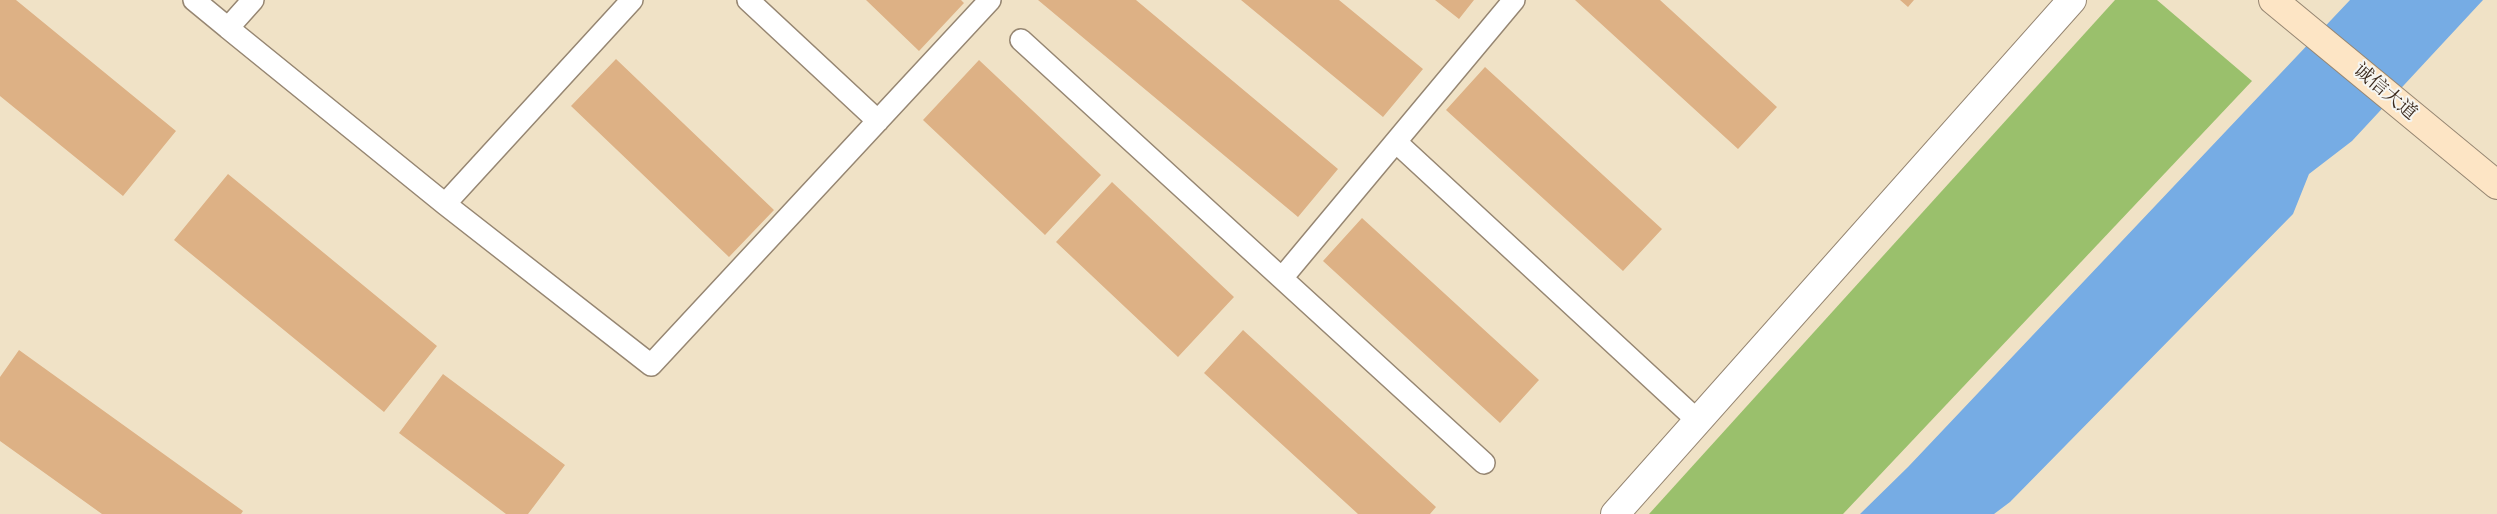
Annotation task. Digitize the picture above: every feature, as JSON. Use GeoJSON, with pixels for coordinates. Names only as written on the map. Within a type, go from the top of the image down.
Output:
{"type":"FeatureCollection","features":[{"type":"Feature","properties":{"kind":"main road","name":"诚信大道"},"geometry":{"type":"LineString","coordinates":[[2273,0],[2496,184]]}},
{"type":"Feature","properties":{"kind":"street"},"geometry":{"type":"LineString","coordinates":[[1615,514],[2072,0]]}},
{"type":"Feature","properties":{"kind":"lane"},"geometry":{"type":"LineString","coordinates":[[194,0],[445,204],[651,365],[990,0]]}},
{"type":"Feature","properties":{"kind":"lane"},"geometry":{"type":"LineString","coordinates":[[228,28],[253,0]]}},
{"type":"Feature","properties":{"kind":"lane"},"geometry":{"type":"LineString","coordinates":[[445,204],[632,0]]}},
{"type":"Feature","properties":{"kind":"lane"},"geometry":{"type":"LineString","coordinates":[[748,0],[878,120]]}},
{"type":"Feature","properties":{"kind":"lane"},"geometry":{"type":"LineString","coordinates":[[1282,278],[1514,0]]}},
{"type":"Feature","properties":{"kind":"lane"},"geometry":{"type":"LineString","coordinates":[[1021,40],[1484,463]]}},
{"type":"Feature","properties":{"kind":"lane"},"geometry":{"type":"LineString","coordinates":[[1396,142],[1698,421]]}},
{"type":"Feature","properties":{"kind":"green space"},"geometry":{"type":"Polygon","coordinates":[[[2115,0],[2157,0],[2252,81],[1843,514],[1649,514],[2115,0]]]}},
{"type":"Feature","properties":{"kind":"water"},"geometry":{"type":"Polygon","coordinates":[[[2350,0],[2483,0],[2352,141],[2309,174],[2293,214],[2010,502],[1994,514],[1860,514],[1908,467],[2350,0]]]}},
{"type":"Feature","properties":{"kind":"building"},"geometry":{"type":"Polygon","coordinates":[[[0,0],[16,0],[176,131],[123,196],[0,96],[0,0]]]}},
{"type":"Feature","properties":{"kind":"building"},"geometry":{"type":"Polygon","coordinates":[[[866,0],[961,0],[964,3],[919,51],[866,0]]]}},
{"type":"Feature","properties":{"kind":"building"},"geometry":{"type":"Polygon","coordinates":[[[1038,0],[1136,0],[1338,169],[1298,217],[1038,0]]]}},
{"type":"Feature","properties":{"kind":"building"},"geometry":{"type":"Polygon","coordinates":[[[1241,0],[1339,0],[1423,69],[1383,117],[1241,0]]]}},
{"type":"Feature","properties":{"kind":"building"},"geometry":{"type":"Polygon","coordinates":[[[1435,0],[1474,0],[1459,19],[1435,0]]]}},
{"type":"Feature","properties":{"kind":"building"},"geometry":{"type":"Polygon","coordinates":[[[1575,0],[1660,0],[1777,107],[1738,149],[1575,0]]]}},
{"type":"Feature","properties":{"kind":"building"},"geometry":{"type":"Polygon","coordinates":[[[1900,0],[1914,0],[1908,7],[1900,0]]]}},
{"type":"Feature","properties":{"kind":"building"},"geometry":{"type":"Polygon","coordinates":[[[616,59],[774,210],[729,257],[571,106],[616,59]]]}},
{"type":"Feature","properties":{"kind":"building"},"geometry":{"type":"Polygon","coordinates":[[[979,60],[1101,175],[1045,235],[923,120],[979,60]]]}},
{"type":"Feature","properties":{"kind":"building"},"geometry":{"type":"Polygon","coordinates":[[[1485,67],[1662,229],[1623,271],[1446,110],[1485,67]]]}},
{"type":"Feature","properties":{"kind":"building"},"geometry":{"type":"Polygon","coordinates":[[[228,174],[437,346],[384,412],[174,240],[228,174]]]}},
{"type":"Feature","properties":{"kind":"building"},"geometry":{"type":"Polygon","coordinates":[[[1112,182],[1234,297],[1178,357],[1056,242],[1112,182]]]}},
{"type":"Feature","properties":{"kind":"building"},"geometry":{"type":"Polygon","coordinates":[[[1362,218],[1539,380],[1500,423],[1323,261],[1362,218]]]}},
{"type":"Feature","properties":{"kind":"building"},"geometry":{"type":"Polygon","coordinates":[[[1243,330],[1436,507],[1430,514],[1358,514],[1204,373],[1243,330]]]}},
{"type":"Feature","properties":{"kind":"building"},"geometry":{"type":"Polygon","coordinates":[[[19,350],[243,511],[241,514],[102,514],[0,441],[0,377],[19,350]]]}},
{"type":"Feature","properties":{"kind":"building"},"geometry":{"type":"Polygon","coordinates":[[[443,374],[565,465],[528,514],[506,514],[399,433],[443,374]]]}}]}
